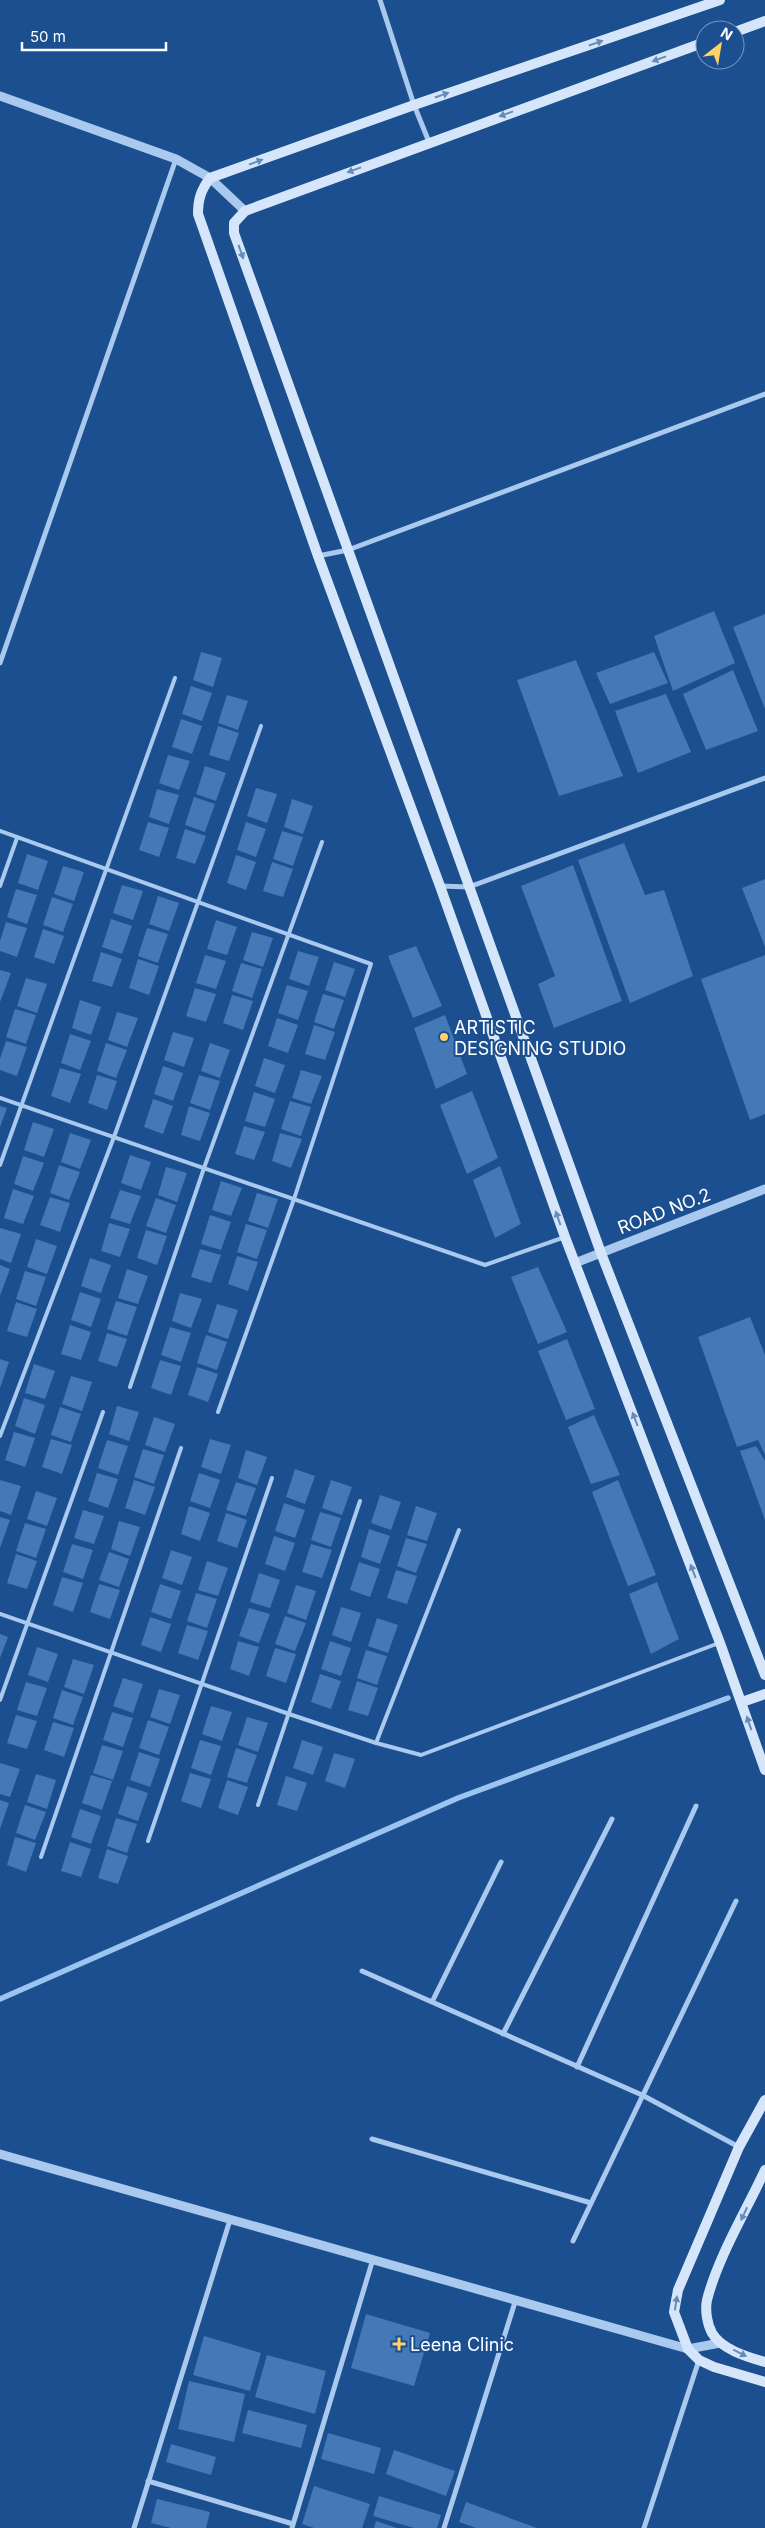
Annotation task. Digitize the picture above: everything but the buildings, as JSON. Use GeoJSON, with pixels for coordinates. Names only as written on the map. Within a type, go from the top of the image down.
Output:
{"type":"FeatureCollection","features":[{"type":"Feature","properties":{"kind":"main road"},"geometry":{"type":"LineString","coordinates":[[720,0],[414,105],[210,178],[198,200],[198,214],[318,556],[440,886],[564,1237],[720,1643],[765,1770]]}},
{"type":"Feature","properties":{"kind":"main road"},"geometry":{"type":"LineString","coordinates":[[745,28],[765,21]]}},
{"type":"Feature","properties":{"kind":"main road"},"geometry":{"type":"LineString","coordinates":[[695,46],[244,211],[234,224],[234,233],[601,1253],[765,1674]]}},
{"type":"Feature","properties":{"kind":"main road"},"geometry":{"type":"LineString","coordinates":[[742,1702],[765,1694]]}},
{"type":"Feature","properties":{"kind":"main road"},"geometry":{"type":"LineString","coordinates":[[765,2100],[739,2147],[678,2290],[674,2312],[688,2349],[699,2360],[714,2367],[765,2382]]}},
{"type":"Feature","properties":{"kind":"main road"},"geometry":{"type":"LineString","coordinates":[[765,2170],[717,2271],[707,2302],[707,2318],[712,2333],[720,2343],[748,2357],[765,2362]]}},
{"type":"Feature","properties":{"kind":"street"},"geometry":{"type":"LineString","coordinates":[[380,0],[414,105],[429,142]]}},
{"type":"Feature","properties":{"kind":"street"},"geometry":{"type":"LineString","coordinates":[[0,96],[176,159],[210,178],[244,211]]}},
{"type":"Feature","properties":{"kind":"street"},"geometry":{"type":"LineString","coordinates":[[0,663],[176,159]]}},
{"type":"Feature","properties":{"kind":"street"},"geometry":{"type":"LineString","coordinates":[[318,556],[348,550],[765,394]]}},
{"type":"Feature","properties":{"kind":"street"},"geometry":{"type":"LineString","coordinates":[[440,886],[469,887],[765,778]]}},
{"type":"Feature","properties":{"kind":"street","name":"ROAD NO.2"},"geometry":{"type":"LineString","coordinates":[[575,1263],[765,1189]]}},
{"type":"Feature","properties":{"kind":"street"},"geometry":{"type":"LineString","coordinates":[[577,2066],[696,1806]]}},
{"type":"Feature","properties":{"kind":"street"},"geometry":{"type":"LineString","coordinates":[[503,2034],[612,1819]]}},
{"type":"Feature","properties":{"kind":"street"},"geometry":{"type":"LineString","coordinates":[[432,2002],[502,1862]]}},
{"type":"Feature","properties":{"kind":"street"},"geometry":{"type":"LineString","coordinates":[[573,2241],[736,1901]]}},
{"type":"Feature","properties":{"kind":"street"},"geometry":{"type":"LineString","coordinates":[[362,1971],[642,2095],[739,2147]]}},
{"type":"Feature","properties":{"kind":"street"},"geometry":{"type":"LineString","coordinates":[[372,2139],[591,2203]]}},
{"type":"Feature","properties":{"kind":"street"},"geometry":{"type":"LineString","coordinates":[[0,2154],[688,2349],[720,2343]]}},
{"type":"Feature","properties":{"kind":"street"},"geometry":{"type":"LineString","coordinates":[[134,2528],[230,2220]]}},
{"type":"Feature","properties":{"kind":"street"},"geometry":{"type":"LineString","coordinates":[[148,2481],[292,2526],[373,2259]]}},
{"type":"Feature","properties":{"kind":"street"},"geometry":{"type":"LineString","coordinates":[[444,2528],[516,2299]]}},
{"type":"Feature","properties":{"kind":"street"},"geometry":{"type":"LineString","coordinates":[[644,2528],[699,2360]]}},
{"type":"Feature","properties":{"kind":"lane"},"geometry":{"type":"LineString","coordinates":[[0,1165],[175,678]]}},
{"type":"Feature","properties":{"kind":"lane"},"geometry":{"type":"LineString","coordinates":[[0,1436],[114,1137],[261,726]]}},
{"type":"Feature","properties":{"kind":"lane"},"geometry":{"type":"LineString","coordinates":[[0,831],[371,964],[294,1199],[218,1412]]}},
{"type":"Feature","properties":{"kind":"lane"},"geometry":{"type":"LineString","coordinates":[[0,886],[17,838]]}},
{"type":"Feature","properties":{"kind":"lane"},"geometry":{"type":"LineString","coordinates":[[130,1387],[204,1168],[287,934],[322,842]]}},
{"type":"Feature","properties":{"kind":"lane"},"geometry":{"type":"LineString","coordinates":[[0,1098],[485,1265],[564,1237]]}},
{"type":"Feature","properties":{"kind":"lane"},"geometry":{"type":"LineString","coordinates":[[0,1700],[104,1412]]}},
{"type":"Feature","properties":{"kind":"lane"},"geometry":{"type":"LineString","coordinates":[[41,1857],[181,1448]]}},
{"type":"Feature","properties":{"kind":"lane"},"geometry":{"type":"LineString","coordinates":[[148,1841],[272,1478]]}},
{"type":"Feature","properties":{"kind":"lane"},"geometry":{"type":"LineString","coordinates":[[258,1805],[360,1501]]}},
{"type":"Feature","properties":{"kind":"lane"},"geometry":{"type":"LineString","coordinates":[[376,1744],[459,1530]]}},
{"type":"Feature","properties":{"kind":"lane"},"geometry":{"type":"LineString","coordinates":[[0,1614],[376,1744],[420,1756],[720,1643]]}},
{"type":"Feature","properties":{"kind":"waterway"},"geometry":{"type":"LineString","coordinates":[[0,1999],[458,1798],[728,1698]]}},
{"type":"Feature","properties":{"kind":"place","name":"ARTISTIC DESIGNING STUDIO"},"geometry":{"type":"Point","coordinates":[444,1037]}},
{"type":"Feature","properties":{"kind":"place","name":"Leena Clinic"},"geometry":{"type":"Point","coordinates":[399,2344]}}]}
